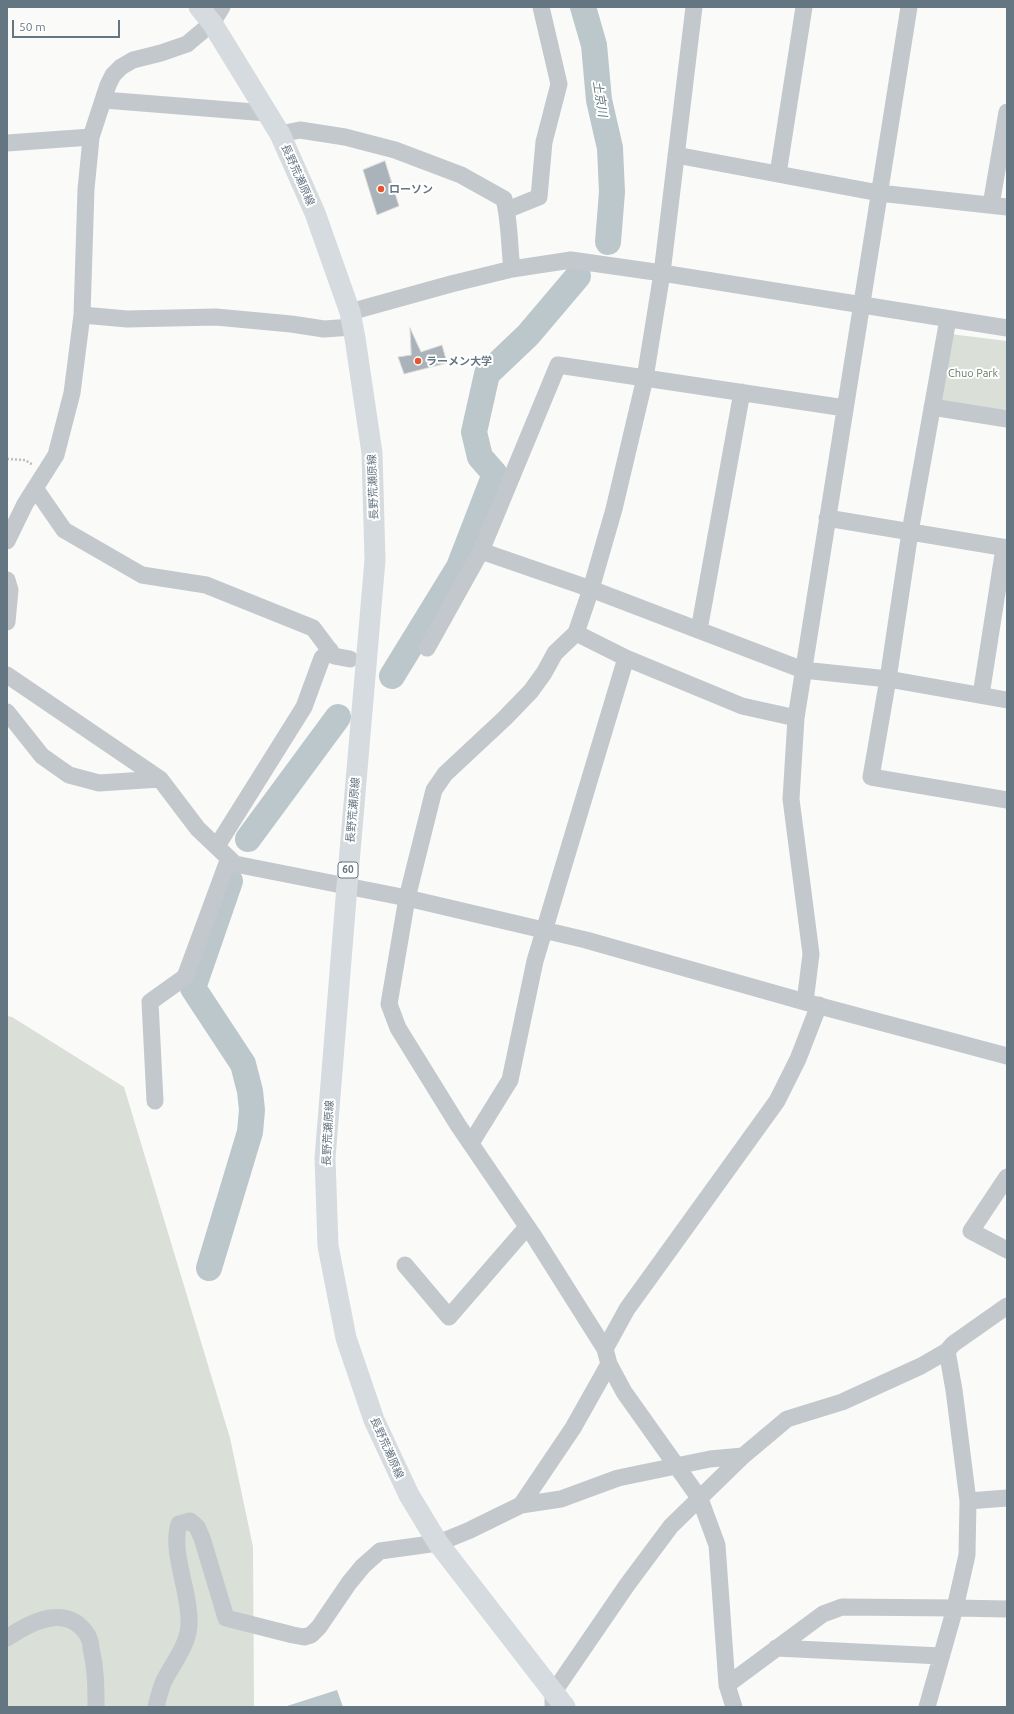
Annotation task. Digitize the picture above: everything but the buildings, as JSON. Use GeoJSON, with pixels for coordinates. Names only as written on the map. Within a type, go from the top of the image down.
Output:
{"type":"FeatureCollection","features":[{"type":"Feature","properties":{"kind":"main road","name":"長野荒瀬原線"},"geometry":{"type":"LineString","coordinates":[[199,7],[217,15],[267,113],[280,134],[315,213],[351,320],[372,453],[375,560],[325,1158],[328,1246],[346,1338],[374,1420],[408,1495],[438,1543],[557,1702]]}},
{"type":"Feature","properties":{"kind":"street"},"geometry":{"type":"LineString","coordinates":[[507,210],[539,197],[544,142],[559,84],[541,7]]}},
{"type":"Feature","properties":{"kind":"street"},"geometry":{"type":"LineString","coordinates":[[694,7],[662,272],[645,378],[614,509],[591,589],[576,633],[555,653],[544,673],[531,691],[505,718],[445,774],[434,790],[407,898],[389,1004],[398,1028],[470,1143],[527,1227],[607,1356],[624,1392],[700,1499],[717,1545],[727,1685],[734,1707]]}},
{"type":"Feature","properties":{"kind":"street"},"geometry":{"type":"LineString","coordinates":[[778,174],[804,7]]}},
{"type":"Feature","properties":{"kind":"street"},"geometry":{"type":"LineString","coordinates":[[521,1505],[573,1428],[627,1310],[777,1101],[798,1059],[812,1004],[811,954],[791,799],[796,718],[909,7]]}},
{"type":"Feature","properties":{"kind":"street"},"geometry":{"type":"LineString","coordinates":[[7,541],[25,504],[56,455],[72,393],[82,315],[86,189],[91,137],[113,75],[121,67],[133,60],[161,53],[187,44],[217,15]]}},
{"type":"Feature","properties":{"kind":"street"},"geometry":{"type":"LineString","coordinates":[[104,100],[267,113]]}},
{"type":"Feature","properties":{"kind":"street"},"geometry":{"type":"LineString","coordinates":[[676,155],[879,193],[999,206],[1007,112]]}},
{"type":"Feature","properties":{"kind":"street"},"geometry":{"type":"LineString","coordinates":[[280,134],[300,130],[345,137],[395,150],[461,176],[504,199],[507,210],[512,269]]}},
{"type":"Feature","properties":{"kind":"street"},"geometry":{"type":"LineString","coordinates":[[7,143],[91,137]]}},
{"type":"Feature","properties":{"kind":"street"},"geometry":{"type":"LineString","coordinates":[[82,315],[127,319],[216,317],[291,324],[324,329],[451,284],[512,269],[571,260],[662,272],[1007,328]]}},
{"type":"Feature","properties":{"kind":"street"},"geometry":{"type":"LineString","coordinates":[[948,318],[910,532],[888,679],[871,777],[1007,800]]}},
{"type":"Feature","properties":{"kind":"street"},"geometry":{"type":"LineString","coordinates":[[427,648],[481,551],[558,364],[845,408]]}},
{"type":"Feature","properties":{"kind":"street"},"geometry":{"type":"LineString","coordinates":[[699,630],[742,392]]}},
{"type":"Feature","properties":{"kind":"street"},"geometry":{"type":"LineString","coordinates":[[932,407],[1007,419]]}},
{"type":"Feature","properties":{"kind":"street"},"geometry":{"type":"LineString","coordinates":[[35,488],[64,530],[142,575],[206,585],[313,628],[334,656],[350,659]]}},
{"type":"Feature","properties":{"kind":"street"},"geometry":{"type":"LineString","coordinates":[[827,518],[1005,548],[981,695]]}},
{"type":"Feature","properties":{"kind":"street"},"geometry":{"type":"LineString","coordinates":[[481,551],[591,589],[803,670],[888,679],[1007,700]]}},
{"type":"Feature","properties":{"kind":"street"},"geometry":{"type":"LineString","coordinates":[[7,580],[10,590],[7,622]]}},
{"type":"Feature","properties":{"kind":"street"},"geometry":{"type":"LineString","coordinates":[[576,633],[626,658],[742,706],[796,718]]}},
{"type":"Feature","properties":{"kind":"street"},"geometry":{"type":"LineString","coordinates":[[154,1101],[150,1002],[185,977],[223,852],[304,707],[322,658],[330,650]]}},
{"type":"Feature","properties":{"kind":"street"},"geometry":{"type":"LineString","coordinates":[[470,1143],[510,1080],[535,961],[626,658]]}},
{"type":"Feature","properties":{"kind":"street"},"geometry":{"type":"LineString","coordinates":[[7,675],[160,779],[198,828],[235,864],[407,898],[586,940],[812,1004],[1007,1056]]}},
{"type":"Feature","properties":{"kind":"street"},"geometry":{"type":"LineString","coordinates":[[7,712],[42,756],[69,775],[99,783],[160,779]]}},
{"type":"Feature","properties":{"kind":"street"},"geometry":{"type":"LineString","coordinates":[[1007,1177],[971,1231],[1007,1250]]}},
{"type":"Feature","properties":{"kind":"street"},"geometry":{"type":"LineString","coordinates":[[404,1266],[450,1317],[527,1227]]}},
{"type":"Feature","properties":{"kind":"street"},"geometry":{"type":"LineString","coordinates":[[557,1702],[628,1585],[671,1526],[743,1456],[787,1419],[842,1402],[921,1366],[947,1350],[953,1344],[1007,1306]]}},
{"type":"Feature","properties":{"kind":"street"},"geometry":{"type":"LineString","coordinates":[[927,1707],[955,1608],[967,1555],[968,1501],[954,1390],[947,1350]]}},
{"type":"Feature","properties":{"kind":"street"},"geometry":{"type":"LineString","coordinates":[[156,1707],[162,1684],[182,1650],[189,1625],[185,1588],[177,1545],[177,1530],[179,1524],[190,1521],[197,1527],[226,1618],[304,1637],[311,1635],[320,1627],[349,1583],[363,1566],[380,1551],[438,1543],[470,1530],[521,1505],[561,1499],[618,1478],[710,1459],[743,1456]]}},
{"type":"Feature","properties":{"kind":"street"},"geometry":{"type":"LineString","coordinates":[[968,1501],[1007,1498]]}},
{"type":"Feature","properties":{"kind":"street"},"geometry":{"type":"LineString","coordinates":[[727,1685],[823,1614],[842,1607],[1007,1609]]}},
{"type":"Feature","properties":{"kind":"street"},"geometry":{"type":"LineString","coordinates":[[7,1638],[24,1627],[41,1619],[58,1618],[75,1622],[89,1637],[96,1670],[96,1707]]}},
{"type":"Feature","properties":{"kind":"street"},"geometry":{"type":"LineString","coordinates":[[776,1648],[942,1656]]}},
{"type":"Feature","properties":{"kind":"path"},"geometry":{"type":"LineString","coordinates":[[7,460],[25,460],[45,472]]}},
{"type":"Feature","properties":{"kind":"green space","name":"Chuo Park"},"geometry":{"type":"Polygon","coordinates":[[[942,333],[1007,341],[1007,415],[938,405],[942,333]]]}},
{"type":"Feature","properties":{"kind":"green space"},"geometry":{"type":"Polygon","coordinates":[[[7,1016],[12,1017],[124,1087],[230,1438],[253,1547],[254,1707],[7,1707],[7,1016]]]}},
{"type":"Feature","properties":{"kind":"shaded area"},"geometry":{"type":"Polygon","coordinates":[[[337,1690],[343,1707],[284,1707],[337,1690]]]}},
{"type":"Feature","properties":{"kind":"waterway","name":"土京川"},"geometry":{"type":"LineString","coordinates":[[583,7],[594,45],[599,100],[610,148],[612,192],[608,242]]}},
{"type":"Feature","properties":{"kind":"waterway"},"geometry":{"type":"LineString","coordinates":[[392,676],[459,567],[495,474],[480,457],[474,432],[487,374],[528,335],[578,276]]}},
{"type":"Feature","properties":{"kind":"waterway"},"geometry":{"type":"LineString","coordinates":[[248,839],[338,717]]}},
{"type":"Feature","properties":{"kind":"waterway"},"geometry":{"type":"LineString","coordinates":[[209,1268],[250,1132],[252,1110],[250,1091],[243,1064],[193,988],[230,881]]}},
{"type":"Feature","properties":{"kind":"place","name":"ローソン"},"geometry":{"type":"Point","coordinates":[381,189]}},
{"type":"Feature","properties":{"kind":"place","name":"ラーメン大学"},"geometry":{"type":"Point","coordinates":[418,361]}}]}
